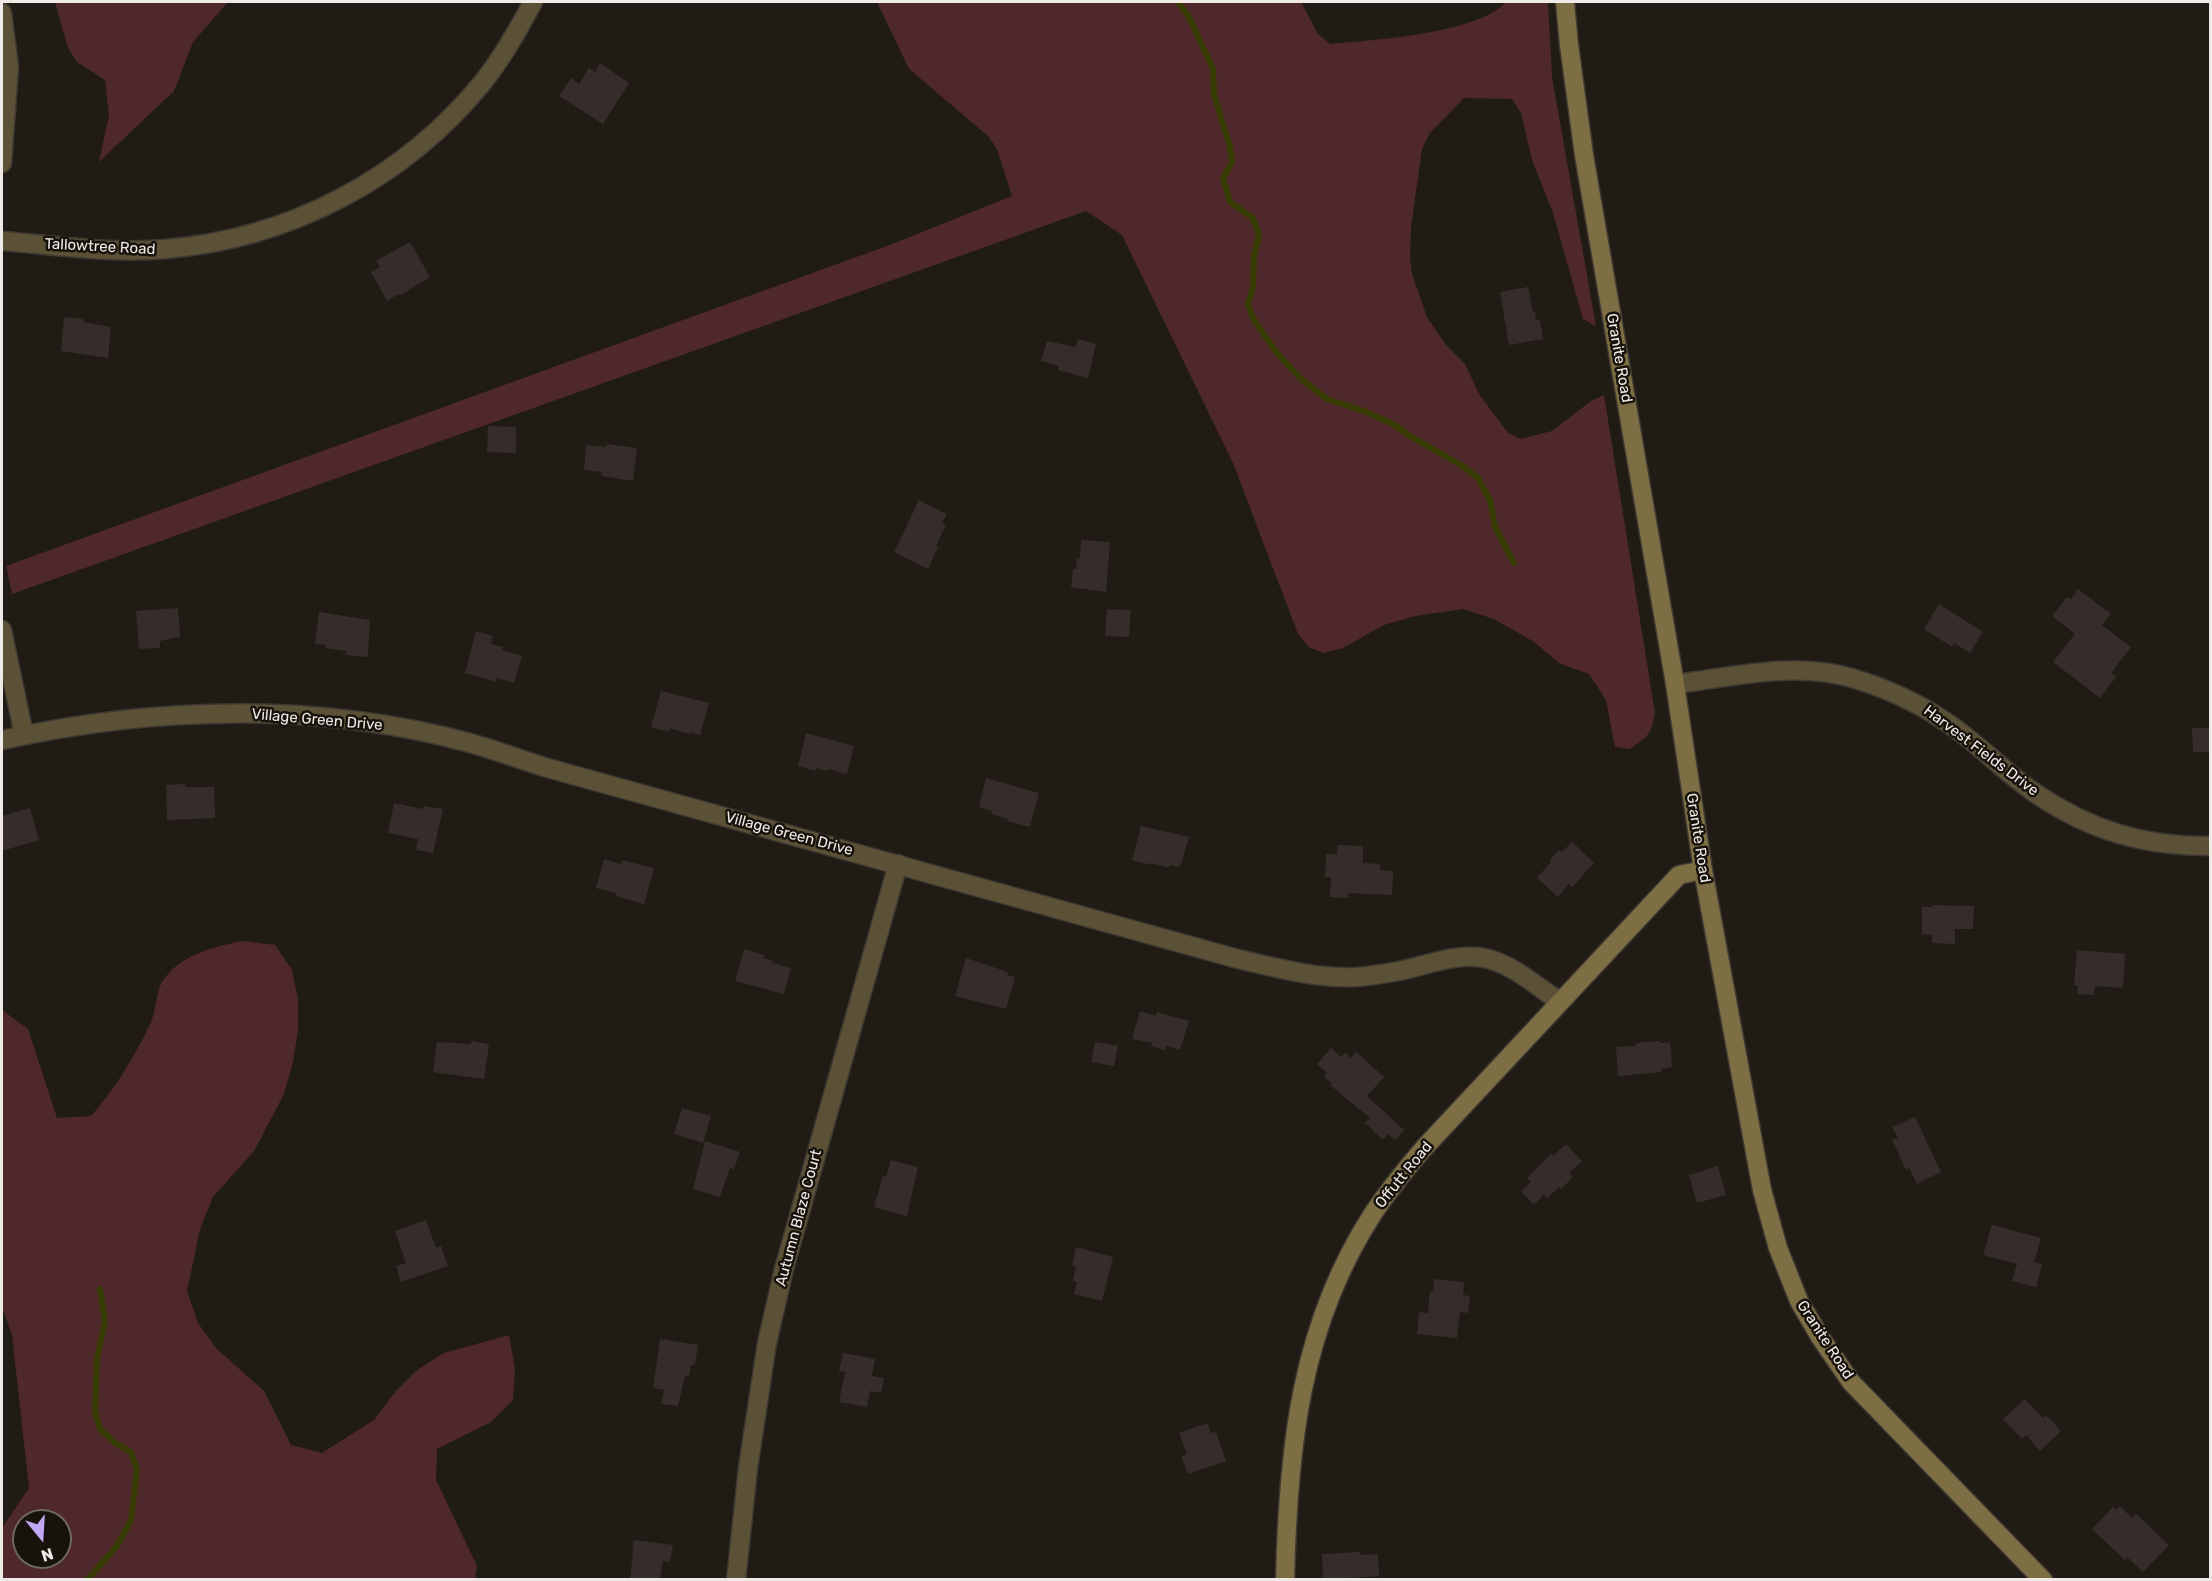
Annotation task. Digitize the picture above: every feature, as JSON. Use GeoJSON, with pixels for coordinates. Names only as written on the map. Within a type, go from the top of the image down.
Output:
{"type":"FeatureCollection","features":[{"type":"Feature","properties":{"kind":"street","name":"Tallowtree Road"},"geometry":{"type":"LineString","coordinates":[[2,241],[118,250],[164,250],[251,235],[287,224],[332,204],[373,181],[410,155],[450,118],[482,83],[504,52],[533,2]]}},
{"type":"Feature","properties":{"kind":"street","name":"Granite Road"},"geometry":{"type":"LineString","coordinates":[[1565,2],[1584,155],[1675,684],[1703,870],[1762,1190],[1778,1248],[1794,1292],[1820,1337],[1851,1382],[2043,1580]]}},
{"type":"Feature","properties":{"kind":"street"},"geometry":{"type":"LineString","coordinates":[[2,13],[9,67],[2,163]]}},
{"type":"Feature","properties":{"kind":"street"},"geometry":{"type":"LineString","coordinates":[[2,630],[24,735]]}},
{"type":"Feature","properties":{"kind":"street","name":"Harvest Fields Drive"},"geometry":{"type":"LineString","coordinates":[[1675,684],[1783,670],[1822,672],[1850,677],[1914,702],[1948,723],[2035,793],[2101,830],[2138,840],[2187,846],[2211,846]]}},
{"type":"Feature","properties":{"kind":"street","name":"Village Green Drive"},"geometry":{"type":"LineString","coordinates":[[2,740],[92,723],[152,716],[286,715],[383,725],[470,743],[544,766],[1284,970],[1356,977],[1393,972],[1452,958],[1488,959],[1517,972],[1560,1002]]}},
{"type":"Feature","properties":{"kind":"street","name":"Autumn Blaze Court"},"geometry":{"type":"LineString","coordinates":[[736,1580],[756,1403],[784,1269],[898,864]]}},
{"type":"Feature","properties":{"kind":"street","name":"Offutt Road"},"geometry":{"type":"LineString","coordinates":[[1285,1580],[1288,1493],[1299,1402],[1320,1324],[1343,1268],[1372,1215],[1404,1172],[1678,875],[1703,870]]}},
{"type":"Feature","properties":{"kind":"shaded area"},"geometry":{"type":"Polygon","coordinates":[[[55,2],[228,2],[193,42],[174,91],[99,162],[109,115],[105,80],[77,62],[68,48],[55,2]]]}},
{"type":"Feature","properties":{"kind":"shaded area"},"geometry":{"type":"Polygon","coordinates":[[[877,2],[1301,2],[1318,34],[1330,44],[1423,34],[1449,28],[1472,22],[1492,13],[1506,2],[1548,2],[1552,77],[1596,326],[1583,319],[1553,213],[1532,160],[1521,113],[1512,99],[1464,98],[1429,134],[1422,149],[1411,227],[1412,274],[1427,317],[1446,345],[1465,364],[1479,394],[1508,433],[1521,439],[1552,431],[1591,401],[1604,395],[1655,713],[1652,726],[1645,738],[1630,749],[1615,747],[1606,700],[1589,674],[1559,663],[1534,642],[1494,619],[1463,609],[1415,616],[1384,625],[1343,648],[1324,653],[1309,647],[1298,634],[1233,463],[1122,235],[1086,211],[12,594],[6,566],[895,243],[1012,196],[997,149],[988,136],[909,69],[877,2]]]}},
{"type":"Feature","properties":{"kind":"shaded area"},"geometry":{"type":"Polygon","coordinates":[[[242,941],[275,945],[292,970],[298,999],[298,1030],[293,1062],[284,1094],[254,1151],[213,1197],[200,1229],[187,1291],[198,1323],[216,1348],[264,1391],[291,1445],[322,1453],[374,1420],[395,1392],[417,1370],[444,1353],[509,1335],[515,1369],[513,1400],[491,1422],[437,1449],[436,1480],[477,1566],[475,1579],[2,1579],[2,1528],[12,1513],[12,1569],[72,1569],[72,1509],[15,1509],[29,1488],[12,1335],[2,1307],[2,1010],[28,1029],[57,1118],[91,1116],[117,1083],[138,1047],[153,1018],[162,982],[178,965],[208,949],[242,941]]]}},
{"type":"Feature","properties":{"kind":"building"},"geometry":{"type":"Polygon","coordinates":[[[600,63],[629,83],[603,124],[559,96],[571,78],[579,84],[589,68],[595,72],[600,63]]]}},
{"type":"Feature","properties":{"kind":"building"},"geometry":{"type":"Polygon","coordinates":[[[410,242],[430,277],[387,301],[371,272],[380,267],[376,261],[410,242]]]}},
{"type":"Feature","properties":{"kind":"building"},"geometry":{"type":"Polygon","coordinates":[[[1528,287],[1533,312],[1535,311],[1536,320],[1540,320],[1543,339],[1509,345],[1500,292],[1528,287]]]}},
{"type":"Feature","properties":{"kind":"building"},"geometry":{"type":"Polygon","coordinates":[[[64,317],[83,319],[83,322],[111,327],[108,358],[61,351],[64,317]]]}},
{"type":"Feature","properties":{"kind":"building"},"geometry":{"type":"Polygon","coordinates":[[[1078,339],[1096,344],[1088,378],[1058,370],[1059,366],[1041,361],[1047,341],[1076,347],[1078,339]]]}},
{"type":"Feature","properties":{"kind":"building"},"geometry":{"type":"Polygon","coordinates":[[[488,426],[516,427],[516,453],[487,452],[488,426]]]}},
{"type":"Feature","properties":{"kind":"building"},"geometry":{"type":"Polygon","coordinates":[[[607,444],[637,448],[633,481],[602,476],[602,472],[584,470],[586,445],[606,447],[607,444]]]}},
{"type":"Feature","properties":{"kind":"building"},"geometry":{"type":"Polygon","coordinates":[[[919,500],[947,514],[942,523],[946,525],[928,569],[894,552],[919,500]]]}},
{"type":"Feature","properties":{"kind":"building"},"geometry":{"type":"Polygon","coordinates":[[[1081,540],[1110,542],[1106,592],[1071,587],[1073,569],[1076,569],[1077,558],[1080,558],[1081,540]]]}},
{"type":"Feature","properties":{"kind":"building"},"geometry":{"type":"Polygon","coordinates":[[[2078,589],[2111,614],[2102,625],[2131,647],[2111,673],[2116,677],[2100,698],[2053,662],[2075,634],[2052,616],[2067,597],[2071,599],[2078,589]]]}},
{"type":"Feature","properties":{"kind":"building"},"geometry":{"type":"Polygon","coordinates":[[[1939,604],[1983,632],[1970,653],[1954,643],[1952,647],[1924,629],[1939,604]]]}},
{"type":"Feature","properties":{"kind":"building"},"geometry":{"type":"Polygon","coordinates":[[[178,608],[180,637],[160,641],[160,648],[139,649],[136,611],[178,608]]]}},
{"type":"Feature","properties":{"kind":"building"},"geometry":{"type":"Polygon","coordinates":[[[1107,609],[1131,610],[1129,637],[1105,636],[1107,609]]]}},
{"type":"Feature","properties":{"kind":"building"},"geometry":{"type":"Polygon","coordinates":[[[319,612],[370,620],[368,657],[346,655],[346,651],[315,644],[319,612]]]}},
{"type":"Feature","properties":{"kind":"building"},"geometry":{"type":"Polygon","coordinates":[[[476,631],[493,636],[491,644],[503,647],[502,650],[522,656],[514,683],[497,678],[496,682],[465,673],[476,631]]]}},
{"type":"Feature","properties":{"kind":"building"},"geometry":{"type":"Polygon","coordinates":[[[661,691],[709,703],[700,735],[669,728],[669,732],[651,727],[661,691]]]}},
{"type":"Feature","properties":{"kind":"building"},"geometry":{"type":"Polygon","coordinates":[[[2192,728],[2211,728],[2211,752],[2193,752],[2192,728]]]}},
{"type":"Feature","properties":{"kind":"building"},"geometry":{"type":"Polygon","coordinates":[[[806,733],[854,746],[847,774],[828,769],[827,771],[816,768],[815,771],[798,766],[806,733]]]}},
{"type":"Feature","properties":{"kind":"building"},"geometry":{"type":"Polygon","coordinates":[[[986,778],[1039,793],[1030,827],[1007,821],[1008,819],[991,814],[992,811],[979,807],[986,778]]]}},
{"type":"Feature","properties":{"kind":"building"},"geometry":{"type":"Polygon","coordinates":[[[185,784],[185,787],[214,787],[215,818],[167,820],[166,785],[185,784]]]}},
{"type":"Feature","properties":{"kind":"building"},"geometry":{"type":"Polygon","coordinates":[[[394,803],[423,809],[424,806],[443,809],[433,853],[416,850],[418,839],[388,833],[394,803]]]}},
{"type":"Feature","properties":{"kind":"building"},"geometry":{"type":"Polygon","coordinates":[[[30,808],[39,840],[2,851],[2,816],[30,808]]]}},
{"type":"Feature","properties":{"kind":"building"},"geometry":{"type":"Polygon","coordinates":[[[1141,826],[1189,837],[1180,867],[1170,865],[1169,868],[1132,860],[1141,826]]]}},
{"type":"Feature","properties":{"kind":"building"},"geometry":{"type":"Polygon","coordinates":[[[1572,842],[1594,863],[1572,887],[1569,884],[1558,897],[1537,878],[1559,850],[1562,852],[1572,842]]]}},
{"type":"Feature","properties":{"kind":"building"},"geometry":{"type":"Polygon","coordinates":[[[1337,845],[1363,846],[1363,863],[1380,864],[1380,870],[1393,871],[1392,895],[1348,893],[1348,898],[1330,897],[1331,877],[1325,877],[1326,854],[1337,854],[1337,845]]]}},
{"type":"Feature","properties":{"kind":"building"},"geometry":{"type":"Polygon","coordinates":[[[604,859],[621,864],[623,860],[654,868],[644,904],[596,888],[604,859]]]}},
{"type":"Feature","properties":{"kind":"building"},"geometry":{"type":"Polygon","coordinates":[[[1933,905],[1974,906],[1973,929],[1955,929],[1955,944],[1932,943],[1932,935],[1922,934],[1922,907],[1933,907],[1933,905]]]}},
{"type":"Feature","properties":{"kind":"building"},"geometry":{"type":"Polygon","coordinates":[[[744,949],[764,955],[763,958],[773,961],[772,963],[791,968],[784,994],[735,981],[744,949]]]}},
{"type":"Feature","properties":{"kind":"building"},"geometry":{"type":"Polygon","coordinates":[[[2077,950],[2125,954],[2123,988],[2095,986],[2094,995],[2077,994],[2078,985],[2074,985],[2077,950]]]}},
{"type":"Feature","properties":{"kind":"building"},"geometry":{"type":"Polygon","coordinates":[[[966,958],[1008,972],[1007,975],[1015,977],[1006,1009],[955,996],[966,958]]]}},
{"type":"Feature","properties":{"kind":"building"},"geometry":{"type":"Polygon","coordinates":[[[1140,1011],[1156,1016],[1157,1012],[1189,1021],[1180,1050],[1166,1046],[1165,1050],[1151,1046],[1152,1043],[1132,1039],[1140,1011]]]}},
{"type":"Feature","properties":{"kind":"building"},"geometry":{"type":"Polygon","coordinates":[[[471,1041],[489,1044],[484,1079],[433,1072],[437,1042],[471,1044],[471,1041]]]}},
{"type":"Feature","properties":{"kind":"building"},"geometry":{"type":"Polygon","coordinates":[[[1659,1041],[1660,1043],[1670,1042],[1672,1067],[1661,1069],[1661,1072],[1618,1076],[1616,1047],[1659,1041]]]}},
{"type":"Feature","properties":{"kind":"building"},"geometry":{"type":"Polygon","coordinates":[[[1095,1042],[1118,1046],[1114,1066],[1091,1062],[1095,1042]]]}},
{"type":"Feature","properties":{"kind":"building"},"geometry":{"type":"Polygon","coordinates":[[[1331,1048],[1341,1057],[1345,1052],[1351,1058],[1356,1052],[1384,1077],[1367,1096],[1404,1130],[1395,1140],[1388,1134],[1383,1140],[1365,1123],[1370,1118],[1330,1085],[1332,1083],[1324,1077],[1327,1073],[1317,1064],[1331,1048]]]}},
{"type":"Feature","properties":{"kind":"building"},"geometry":{"type":"Polygon","coordinates":[[[682,1108],[711,1116],[703,1143],[674,1134],[682,1108]]]}},
{"type":"Feature","properties":{"kind":"building"},"geometry":{"type":"Polygon","coordinates":[[[1915,1117],[1941,1172],[1917,1184],[1909,1168],[1906,1170],[1892,1140],[1898,1138],[1892,1127],[1915,1117]]]}},
{"type":"Feature","properties":{"kind":"building"},"geometry":{"type":"Polygon","coordinates":[[[705,1141],[740,1152],[734,1169],[730,1168],[720,1197],[693,1189],[705,1141]]]}},
{"type":"Feature","properties":{"kind":"building"},"geometry":{"type":"Polygon","coordinates":[[[1566,1144],[1582,1161],[1569,1173],[1573,1177],[1561,1189],[1559,1187],[1547,1198],[1544,1194],[1534,1205],[1521,1191],[1531,1182],[1527,1178],[1551,1154],[1553,1156],[1566,1144]]]}},
{"type":"Feature","properties":{"kind":"building"},"geometry":{"type":"Polygon","coordinates":[[[891,1160],[918,1167],[907,1216],[874,1207],[883,1176],[886,1177],[891,1160]]]}},
{"type":"Feature","properties":{"kind":"building"},"geometry":{"type":"Polygon","coordinates":[[[1718,1166],[1726,1195],[1697,1203],[1689,1175],[1718,1166]]]}},
{"type":"Feature","properties":{"kind":"building"},"geometry":{"type":"Polygon","coordinates":[[[426,1220],[436,1248],[441,1246],[448,1266],[401,1282],[396,1266],[406,1263],[395,1231],[426,1220]]]}},
{"type":"Feature","properties":{"kind":"building"},"geometry":{"type":"Polygon","coordinates":[[[1992,1225],[2041,1238],[2034,1262],[2042,1264],[2036,1287],[2012,1281],[2017,1264],[1983,1255],[1992,1225]]]}},
{"type":"Feature","properties":{"kind":"building"},"geometry":{"type":"Polygon","coordinates":[[[1076,1247],[1113,1257],[1102,1301],[1074,1294],[1077,1282],[1073,1281],[1076,1267],[1072,1266],[1076,1247]]]}},
{"type":"Feature","properties":{"kind":"building"},"geometry":{"type":"Polygon","coordinates":[[[1434,1279],[1464,1282],[1463,1295],[1470,1296],[1468,1313],[1460,1312],[1457,1338],[1417,1334],[1419,1312],[1428,1313],[1430,1291],[1433,1291],[1434,1279]]]}},
{"type":"Feature","properties":{"kind":"building"},"geometry":{"type":"Polygon","coordinates":[[[660,1339],[698,1345],[695,1365],[691,1365],[689,1376],[685,1376],[678,1406],[661,1404],[664,1390],[653,1388],[660,1339]]]}},
{"type":"Feature","properties":{"kind":"building"},"geometry":{"type":"Polygon","coordinates":[[[843,1353],[875,1359],[872,1376],[884,1378],[881,1393],[870,1391],[867,1407],[839,1402],[845,1372],[839,1371],[843,1353]]]}},
{"type":"Feature","properties":{"kind":"building"},"geometry":{"type":"Polygon","coordinates":[[[2025,1399],[2043,1418],[2046,1415],[2061,1431],[2040,1451],[2026,1435],[2022,1439],[2003,1419],[2025,1399]]]}},
{"type":"Feature","properties":{"kind":"building"},"geometry":{"type":"Polygon","coordinates":[[[1207,1423],[1211,1433],[1216,1432],[1226,1461],[1188,1474],[1181,1456],[1187,1454],[1179,1433],[1207,1423]]]}},
{"type":"Feature","properties":{"kind":"building"},"geometry":{"type":"Polygon","coordinates":[[[2120,1506],[2132,1518],[2136,1514],[2169,1545],[2143,1572],[2127,1557],[2125,1560],[2092,1529],[2113,1507],[2116,1510],[2120,1506]]]}},
{"type":"Feature","properties":{"kind":"building"},"geometry":{"type":"Polygon","coordinates":[[[634,1540],[673,1545],[670,1562],[663,1561],[660,1580],[630,1580],[634,1540]]]}},
{"type":"Feature","properties":{"kind":"building"},"geometry":{"type":"Polygon","coordinates":[[[1360,1552],[1361,1555],[1378,1554],[1379,1576],[1323,1580],[1322,1554],[1360,1552]]]}},
{"type":"Feature","properties":{"kind":"waterway"},"geometry":{"type":"LineString","coordinates":[[1178,2],[1189,17],[1213,69],[1214,94],[1230,147],[1232,162],[1223,178],[1230,202],[1253,218],[1259,235],[1254,256],[1253,287],[1248,304],[1253,318],[1276,352],[1301,379],[1327,399],[1364,411],[1393,424],[1461,465],[1478,478],[1490,500],[1495,527],[1514,563]]}},
{"type":"Feature","properties":{"kind":"waterway"},"geometry":{"type":"LineString","coordinates":[[87,1580],[117,1546],[131,1520],[137,1470],[131,1452],[115,1443],[100,1429],[95,1411],[97,1359],[105,1321],[100,1289]]}}]}
